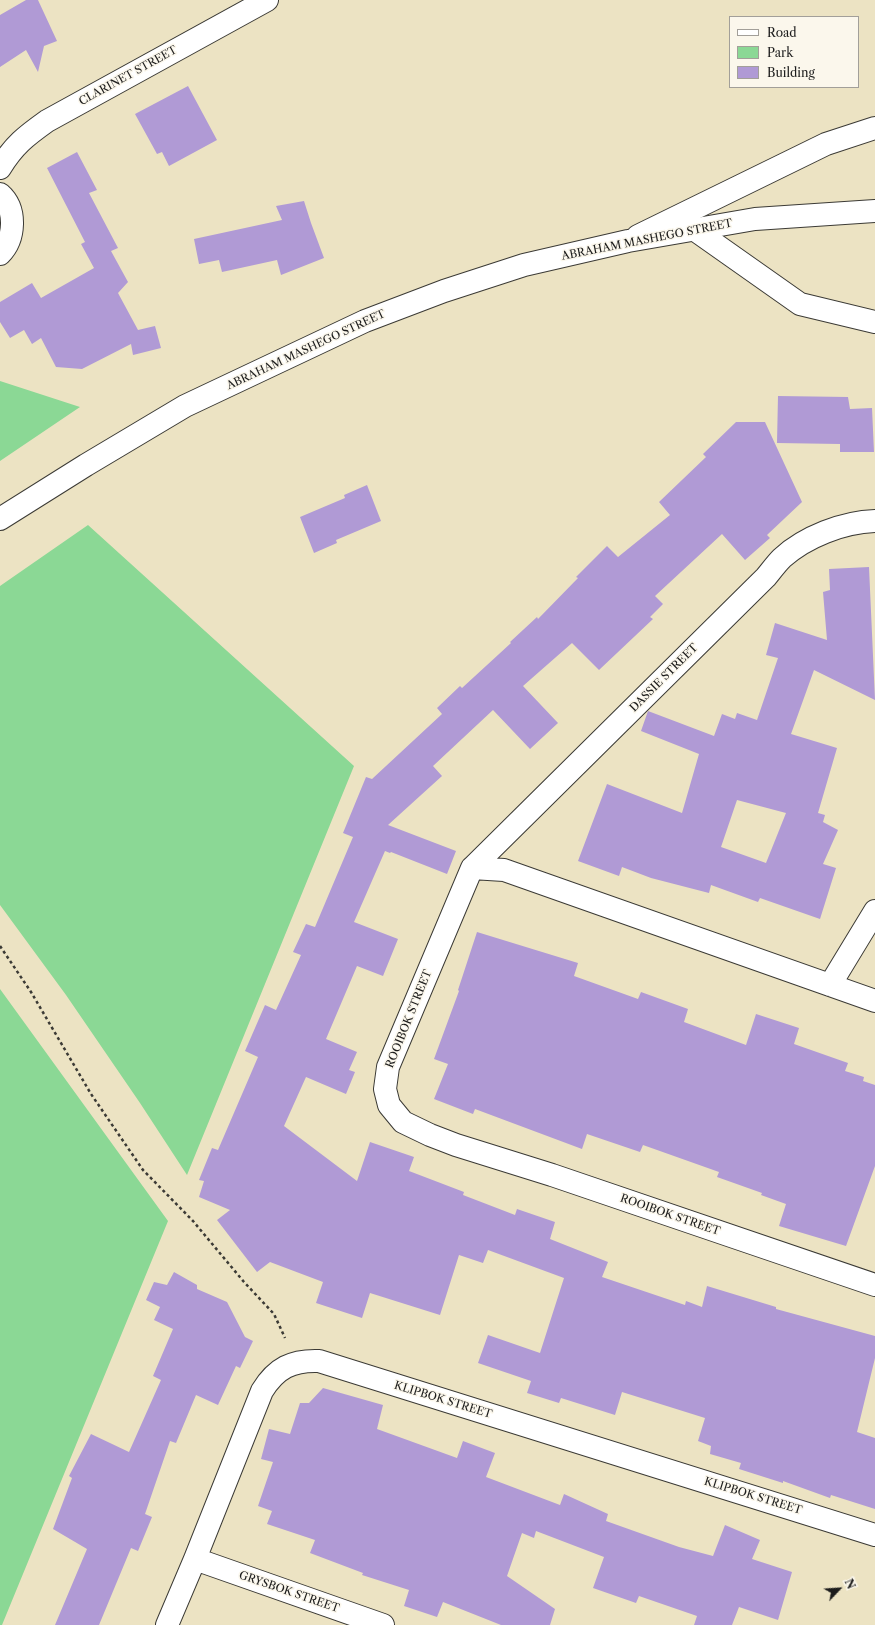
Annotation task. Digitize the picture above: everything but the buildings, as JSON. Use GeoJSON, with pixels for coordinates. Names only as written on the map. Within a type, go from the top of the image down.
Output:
{"type":"FeatureCollection","features":[{"type":"Feature","properties":{"kind":"street","name":"CLARINET STREET"},"geometry":{"type":"LineString","coordinates":[[0,168],[10,152],[29,134],[47,121],[268,0]]}},
{"type":"Feature","properties":{"kind":"street"},"geometry":{"type":"LineString","coordinates":[[628,241],[826,144],[875,128]]}},
{"type":"Feature","properties":{"kind":"street"},"geometry":{"type":"LineString","coordinates":[[0,194],[4,198],[12,216],[11,236],[0,254]]}},
{"type":"Feature","properties":{"kind":"street","name":"ABRAHAM MASHEGO STREET"},"geometry":{"type":"LineString","coordinates":[[0,519],[86,465],[185,406],[365,321],[444,291],[524,265],[628,241],[755,219],[875,211]]}},
{"type":"Feature","properties":{"kind":"street"},"geometry":{"type":"LineString","coordinates":[[695,230],[800,304],[875,322]]}},
{"type":"Feature","properties":{"kind":"street","name":"DASSIE STREET"},"geometry":{"type":"LineString","coordinates":[[472,868],[783,558],[808,540],[823,533],[842,527],[875,521]]}},
{"type":"Feature","properties":{"kind":"street"},"geometry":{"type":"LineString","coordinates":[[472,868],[504,870],[875,1001]]}},
{"type":"Feature","properties":{"kind":"street","name":"ROOIBOK STREET"},"geometry":{"type":"LineString","coordinates":[[472,868],[388,1067],[385,1089],[389,1105],[403,1122],[430,1136],[456,1145],[559,1177],[875,1285]]}},
{"type":"Feature","properties":{"kind":"street"},"geometry":{"type":"LineString","coordinates":[[830,985],[875,911]]}},
{"type":"Feature","properties":{"kind":"street","name":"KLIPBOK STREET"},"geometry":{"type":"LineString","coordinates":[[166,1625],[195,1559],[262,1391],[270,1378],[288,1365],[303,1360],[319,1361],[875,1535]]}},
{"type":"Feature","properties":{"kind":"street","name":"GRYSBOK STREET"},"geometry":{"type":"LineString","coordinates":[[195,1559],[383,1625]]}},
{"type":"Feature","properties":{"kind":"path"},"geometry":{"type":"LineString","coordinates":[[0,946],[31,992],[91,1094],[143,1170],[193,1221],[244,1282],[274,1314],[295,1363]]}},
{"type":"Feature","properties":{"kind":"green space"},"geometry":{"type":"Polygon","coordinates":[[[0,381],[80,407],[0,461],[0,381]]]}},
{"type":"Feature","properties":{"kind":"green space"},"geometry":{"type":"Polygon","coordinates":[[[88,525],[354,766],[187,1175],[66,995],[0,905],[0,586],[88,525]]]}},
{"type":"Feature","properties":{"kind":"green space"},"geometry":{"type":"Polygon","coordinates":[[[0,989],[168,1221],[2,1625],[0,1625],[0,989]]]}}]}
